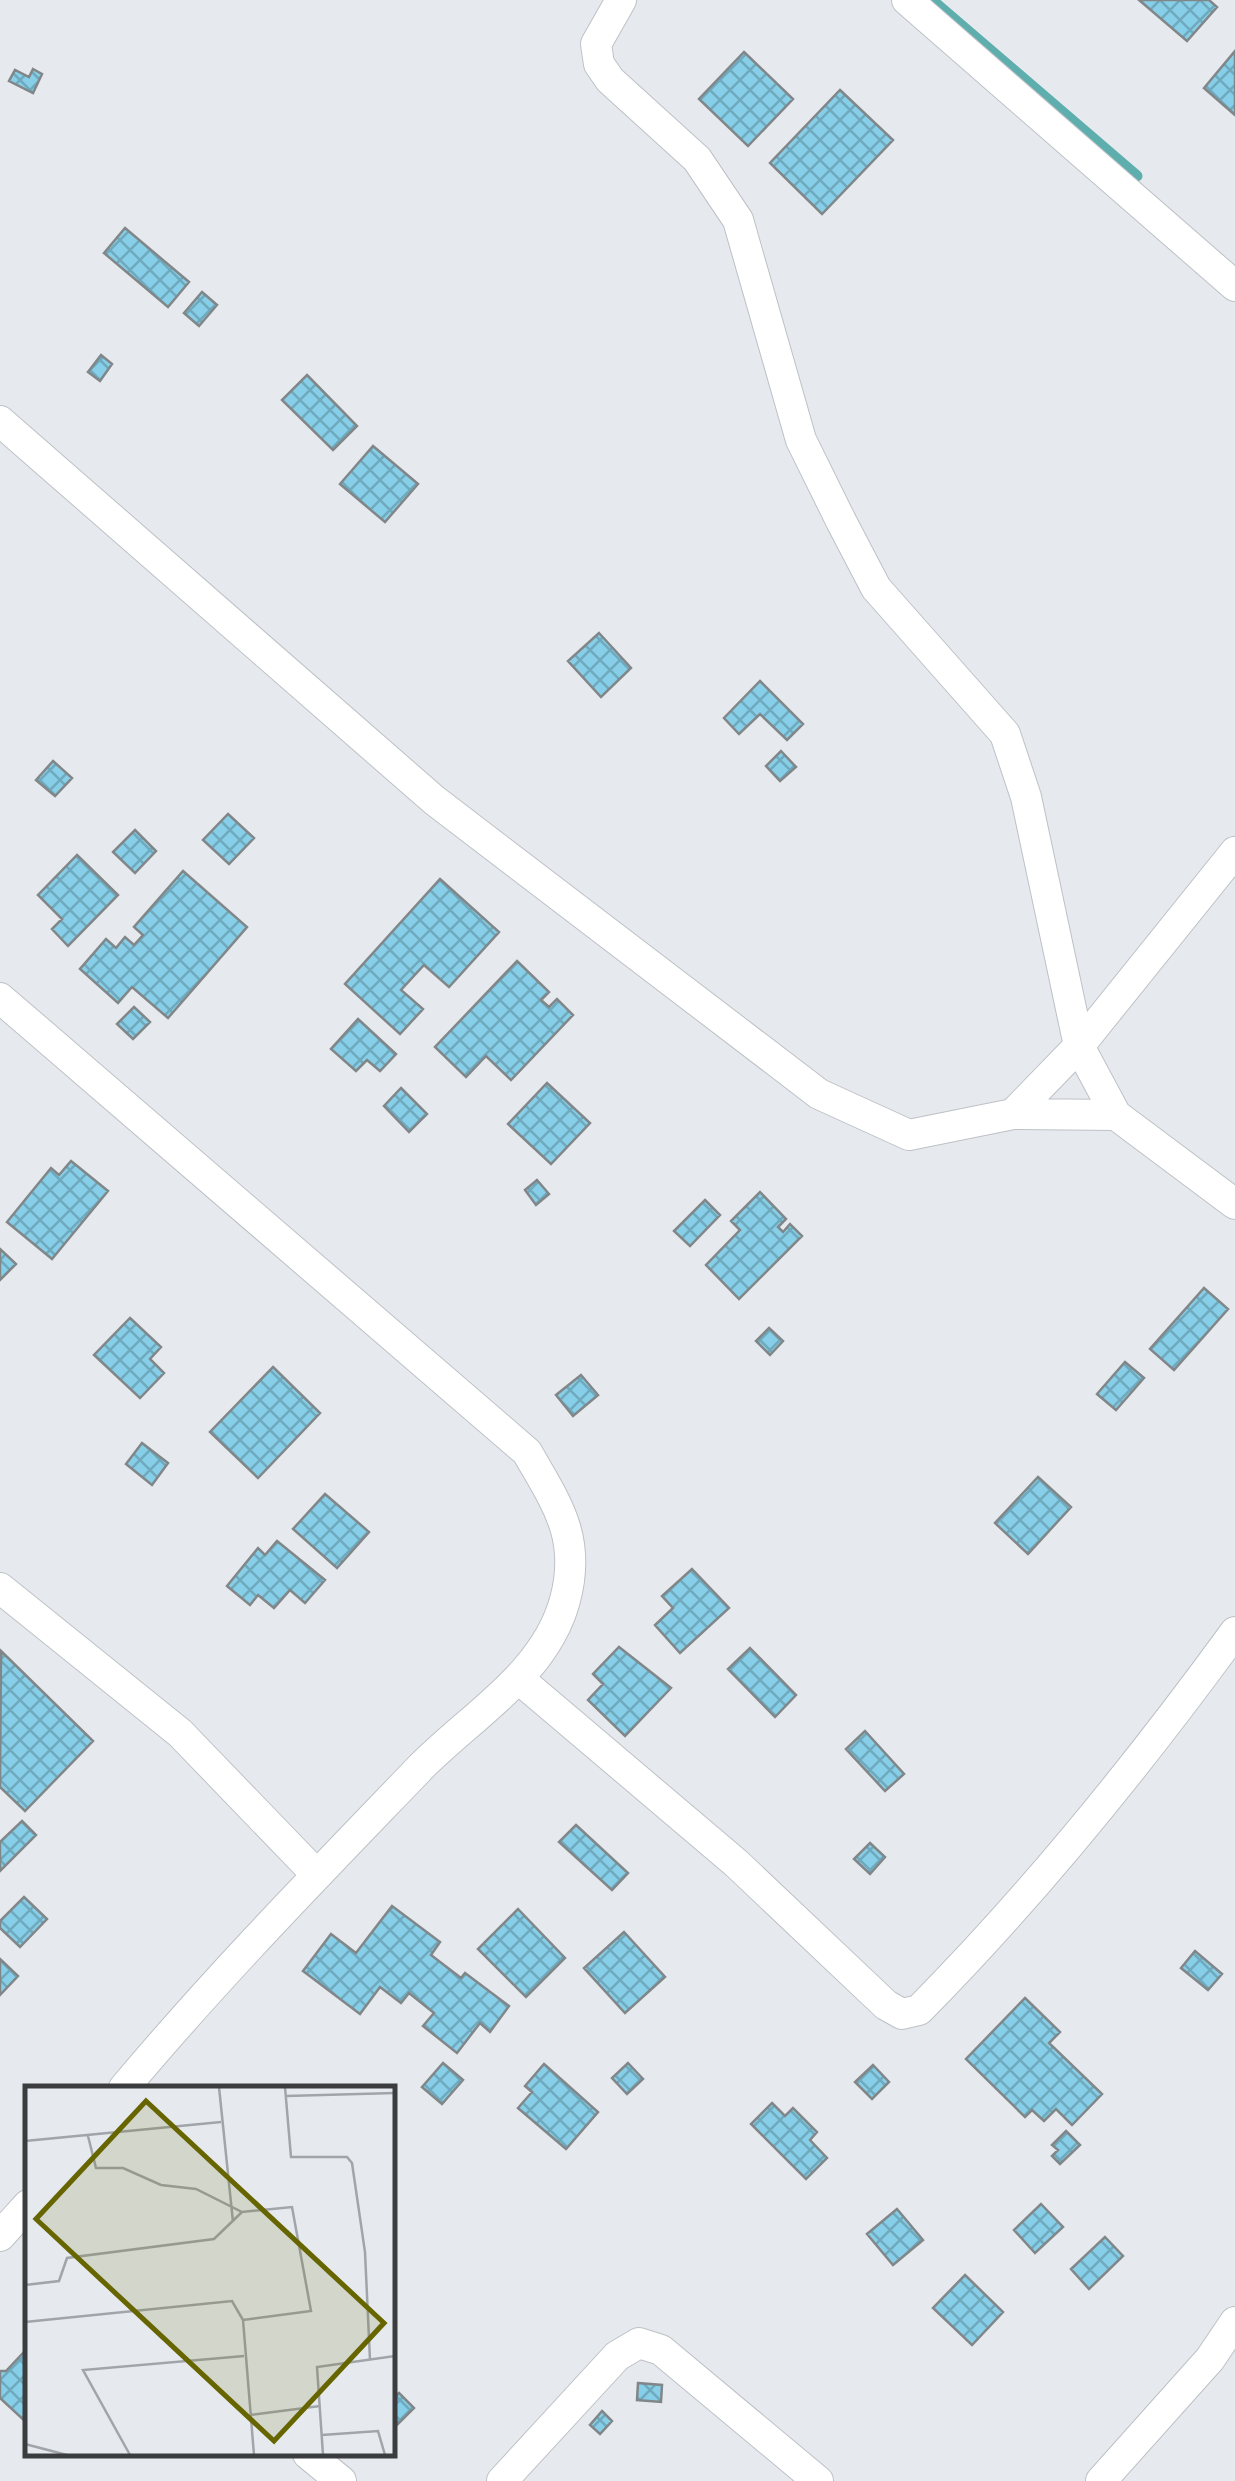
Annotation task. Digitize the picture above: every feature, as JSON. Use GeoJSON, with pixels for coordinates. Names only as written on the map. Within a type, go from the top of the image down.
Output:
{"type":"FeatureCollection","features":[{"type":"Feature","properties":{"kind":"street"},"geometry":{"type":"LineString","coordinates":[[622,0],[596,44],[599,64],[610,80],[697,158],[738,220],[801,440],[841,521],[876,588],[1005,734],[1026,797],[1079,1046],[1116,1114],[1235,1204]]}},
{"type":"Feature","properties":{"kind":"street"},"geometry":{"type":"LineString","coordinates":[[907,0],[1235,286]]}},
{"type":"Feature","properties":{"kind":"street"},"geometry":{"type":"LineString","coordinates":[[0,421],[434,800],[819,1094],[908,1134],[1013,1114],[1116,1114]]}},
{"type":"Feature","properties":{"kind":"street"},"geometry":{"type":"LineString","coordinates":[[1013,1114],[1079,1046],[1235,852]]}},
{"type":"Feature","properties":{"kind":"street"},"geometry":{"type":"LineString","coordinates":[[0,998],[526,1452],[567,1521],[566,1599],[545,1647],[519,1679],[438,1748],[126,2086]]}},
{"type":"Feature","properties":{"kind":"street"},"geometry":{"type":"LineString","coordinates":[[0,1588],[180,1733],[318,1875]]}},
{"type":"Feature","properties":{"kind":"street"},"geometry":{"type":"LineString","coordinates":[[519,1679],[637,1776],[886,2005],[902,2014],[919,2010],[1025,1898],[1158,1737],[1235,1632]]}},
{"type":"Feature","properties":{"kind":"street"},"geometry":{"type":"LineString","coordinates":[[0,2236],[25,2212]]}},
{"type":"Feature","properties":{"kind":"street"},"geometry":{"type":"LineString","coordinates":[[1101,2481],[1210,2358],[1235,2322]]}},
{"type":"Feature","properties":{"kind":"street"},"geometry":{"type":"LineString","coordinates":[[502,2481],[617,2356],[639,2343],[660,2350],[818,2481]]}},
{"type":"Feature","properties":{"kind":"street"},"geometry":{"type":"LineString","coordinates":[[310,2456],[341,2481]]}},
{"type":"Feature","properties":{"kind":"building"},"geometry":{"type":"Polygon","coordinates":[[[1139,0],[1209,0],[1217,7],[1187,41],[1139,0]]]}},
{"type":"Feature","properties":{"kind":"building"},"geometry":{"type":"Polygon","coordinates":[[[1235,51],[1235,115],[1204,88],[1235,51]]]}},
{"type":"Feature","properties":{"kind":"building"},"geometry":{"type":"Polygon","coordinates":[[[744,52],[793,99],[748,146],[699,99],[744,52]]]}},
{"type":"Feature","properties":{"kind":"building"},"geometry":{"type":"Polygon","coordinates":[[[33,69],[42,74],[33,93],[9,81],[15,70],[29,77],[33,69]]]}},
{"type":"Feature","properties":{"kind":"building"},"geometry":{"type":"Polygon","coordinates":[[[840,90],[893,140],[822,214],[770,163],[840,90]]]}},
{"type":"Feature","properties":{"kind":"building"},"geometry":{"type":"Polygon","coordinates":[[[125,228],[189,282],[168,307],[104,253],[125,228]]]}},
{"type":"Feature","properties":{"kind":"building"},"geometry":{"type":"Polygon","coordinates":[[[202,292],[217,305],[199,326],[184,313],[202,292]]]}},
{"type":"Feature","properties":{"kind":"building"},"geometry":{"type":"Polygon","coordinates":[[[101,355],[112,364],[100,381],[88,372],[101,355]]]}},
{"type":"Feature","properties":{"kind":"building"},"geometry":{"type":"Polygon","coordinates":[[[307,375],[357,426],[333,450],[282,400],[307,375]]]}},
{"type":"Feature","properties":{"kind":"building"},"geometry":{"type":"Polygon","coordinates":[[[373,446],[418,484],[385,522],[340,484],[373,446]]]}},
{"type":"Feature","properties":{"kind":"building"},"geometry":{"type":"Polygon","coordinates":[[[599,633],[631,668],[601,697],[568,661],[599,633]]]}},
{"type":"Feature","properties":{"kind":"building"},"geometry":{"type":"Polygon","coordinates":[[[760,681],[803,724],[787,740],[760,714],[739,734],[724,718],[760,681]]]}},
{"type":"Feature","properties":{"kind":"building"},"geometry":{"type":"Polygon","coordinates":[[[781,751],[796,767],[780,781],[766,766],[781,751]]]}},
{"type":"Feature","properties":{"kind":"building"},"geometry":{"type":"Polygon","coordinates":[[[53,761],[72,778],[55,796],[36,780],[53,761]]]}},
{"type":"Feature","properties":{"kind":"building"},"geometry":{"type":"Polygon","coordinates":[[[228,814],[254,838],[229,864],[203,840],[228,814]]]}},
{"type":"Feature","properties":{"kind":"building"},"geometry":{"type":"Polygon","coordinates":[[[135,830],[156,851],[135,873],[113,852],[135,830]]]}},
{"type":"Feature","properties":{"kind":"building"},"geometry":{"type":"Polygon","coordinates":[[[77,855],[118,895],[68,946],[52,929],[62,919],[38,895],[77,855]]]}},
{"type":"Feature","properties":{"kind":"building"},"geometry":{"type":"Polygon","coordinates":[[[183,871],[247,927],[168,1018],[132,987],[118,1003],[80,969],[106,939],[116,948],[125,937],[134,945],[143,935],[134,927],[183,871]]]}},
{"type":"Feature","properties":{"kind":"building"},"geometry":{"type":"Polygon","coordinates":[[[440,879],[499,932],[449,987],[424,965],[401,990],[423,1009],[400,1034],[345,984],[440,879]]]}},
{"type":"Feature","properties":{"kind":"building"},"geometry":{"type":"Polygon","coordinates":[[[517,961],[549,992],[541,1000],[549,1007],[557,999],[573,1015],[511,1080],[486,1056],[466,1077],[435,1047],[517,961]]]}},
{"type":"Feature","properties":{"kind":"building"},"geometry":{"type":"Polygon","coordinates":[[[134,1007],[150,1022],[133,1039],[117,1024],[134,1007]]]}},
{"type":"Feature","properties":{"kind":"building"},"geometry":{"type":"Polygon","coordinates":[[[358,1019],[396,1054],[380,1071],[367,1060],[356,1071],[331,1049],[358,1019]]]}},
{"type":"Feature","properties":{"kind":"building"},"geometry":{"type":"Polygon","coordinates":[[[547,1083],[590,1123],[551,1164],[508,1124],[547,1083]]]}},
{"type":"Feature","properties":{"kind":"building"},"geometry":{"type":"Polygon","coordinates":[[[401,1088],[427,1114],[409,1132],[384,1106],[401,1088]]]}},
{"type":"Feature","properties":{"kind":"building"},"geometry":{"type":"Polygon","coordinates":[[[71,1161],[108,1191],[52,1259],[7,1222],[51,1168],[59,1175],[71,1161]]]}},
{"type":"Feature","properties":{"kind":"building"},"geometry":{"type":"Polygon","coordinates":[[[537,1180],[549,1194],[536,1205],[525,1190],[537,1180]]]}},
{"type":"Feature","properties":{"kind":"building"},"geometry":{"type":"Polygon","coordinates":[[[760,1192],[786,1219],[778,1227],[783,1232],[790,1224],[802,1236],[739,1299],[706,1265],[740,1230],[731,1221],[760,1192]]]}},
{"type":"Feature","properties":{"kind":"building"},"geometry":{"type":"Polygon","coordinates":[[[705,1200],[720,1215],[690,1246],[674,1231],[705,1200]]]}},
{"type":"Feature","properties":{"kind":"building"},"geometry":{"type":"Polygon","coordinates":[[[0,1249],[16,1264],[0,1280],[0,1249]]]}},
{"type":"Feature","properties":{"kind":"building"},"geometry":{"type":"Polygon","coordinates":[[[1204,1288],[1228,1309],[1174,1370],[1150,1349],[1204,1288]]]}},
{"type":"Feature","properties":{"kind":"building"},"geometry":{"type":"Polygon","coordinates":[[[130,1318],[161,1347],[150,1359],[164,1373],[140,1398],[94,1355],[130,1318]]]}},
{"type":"Feature","properties":{"kind":"building"},"geometry":{"type":"Polygon","coordinates":[[[769,1328],[783,1341],[770,1355],[756,1341],[769,1328]]]}},
{"type":"Feature","properties":{"kind":"building"},"geometry":{"type":"Polygon","coordinates":[[[1125,1362],[1144,1378],[1116,1410],[1097,1394],[1125,1362]]]}},
{"type":"Feature","properties":{"kind":"building"},"geometry":{"type":"Polygon","coordinates":[[[273,1367],[320,1413],[258,1478],[210,1432],[273,1367]]]}},
{"type":"Feature","properties":{"kind":"building"},"geometry":{"type":"Polygon","coordinates":[[[581,1375],[598,1395],[573,1416],[556,1395],[581,1375]]]}},
{"type":"Feature","properties":{"kind":"building"},"geometry":{"type":"Polygon","coordinates":[[[142,1443],[168,1463],[152,1485],[126,1464],[142,1443]]]}},
{"type":"Feature","properties":{"kind":"building"},"geometry":{"type":"Polygon","coordinates":[[[1038,1477],[1071,1507],[1028,1554],[995,1523],[1038,1477]]]}},
{"type":"Feature","properties":{"kind":"building"},"geometry":{"type":"Polygon","coordinates":[[[325,1494],[369,1532],[337,1568],[293,1529],[325,1494]]]}},
{"type":"Feature","properties":{"kind":"building"},"geometry":{"type":"Polygon","coordinates":[[[277,1541],[325,1580],[305,1603],[290,1590],[274,1608],[258,1595],[250,1605],[227,1586],[258,1548],[265,1555],[277,1541]]]}},
{"type":"Feature","properties":{"kind":"building"},"geometry":{"type":"Polygon","coordinates":[[[692,1569],[729,1608],[680,1653],[655,1625],[673,1608],[662,1596],[692,1569]]]}},
{"type":"Feature","properties":{"kind":"building"},"geometry":{"type":"Polygon","coordinates":[[[619,1647],[671,1688],[625,1736],[588,1700],[603,1684],[593,1674],[619,1647]]]}},
{"type":"Feature","properties":{"kind":"building"},"geometry":{"type":"Polygon","coordinates":[[[750,1648],[796,1695],[775,1717],[728,1669],[750,1648]]]}},
{"type":"Feature","properties":{"kind":"building"},"geometry":{"type":"Polygon","coordinates":[[[1,1651],[93,1741],[25,1811],[0,1787],[1,1651]]]}},
{"type":"Feature","properties":{"kind":"building"},"geometry":{"type":"Polygon","coordinates":[[[865,1731],[904,1774],[885,1791],[846,1749],[865,1731]]]}},
{"type":"Feature","properties":{"kind":"building"},"geometry":{"type":"Polygon","coordinates":[[[22,1821],[36,1835],[0,1871],[0,1842],[22,1821]]]}},
{"type":"Feature","properties":{"kind":"building"},"geometry":{"type":"Polygon","coordinates":[[[576,1825],[628,1873],[612,1890],[559,1842],[576,1825]]]}},
{"type":"Feature","properties":{"kind":"building"},"geometry":{"type":"Polygon","coordinates":[[[870,1843],[885,1857],[870,1874],[854,1859],[870,1843]]]}},
{"type":"Feature","properties":{"kind":"building"},"geometry":{"type":"Polygon","coordinates":[[[24,1897],[47,1919],[20,1947],[0,1928],[0,1921],[24,1897]]]}},
{"type":"Feature","properties":{"kind":"building"},"geometry":{"type":"Polygon","coordinates":[[[392,1906],[440,1942],[431,1955],[461,1978],[465,1973],[509,2006],[490,2032],[480,2023],[457,2053],[423,2026],[434,2013],[409,1993],[401,2003],[380,1987],[360,2014],[303,1971],[331,1934],[356,1953],[392,1906]]]}},
{"type":"Feature","properties":{"kind":"building"},"geometry":{"type":"Polygon","coordinates":[[[518,1909],[565,1958],[526,1997],[478,1949],[518,1909]]]}},
{"type":"Feature","properties":{"kind":"building"},"geometry":{"type":"Polygon","coordinates":[[[624,1932],[665,1977],[625,2013],[584,1968],[624,1932]]]}},
{"type":"Feature","properties":{"kind":"building"},"geometry":{"type":"Polygon","coordinates":[[[1195,1951],[1222,1974],[1208,1990],[1181,1968],[1195,1951]]]}},
{"type":"Feature","properties":{"kind":"building"},"geometry":{"type":"Polygon","coordinates":[[[0,1959],[18,1976],[0,1995],[0,1959]]]}},
{"type":"Feature","properties":{"kind":"building"},"geometry":{"type":"Polygon","coordinates":[[[1025,1998],[1060,2032],[1049,2043],[1102,2094],[1072,2125],[1056,2109],[1044,2121],[1032,2110],[1025,2117],[966,2059],[1025,1998]]]}},
{"type":"Feature","properties":{"kind":"building"},"geometry":{"type":"Polygon","coordinates":[[[443,2063],[463,2080],[442,2104],[422,2087],[443,2063]]]}},
{"type":"Feature","properties":{"kind":"building"},"geometry":{"type":"Polygon","coordinates":[[[628,2063],[643,2079],[627,2094],[612,2078],[628,2063]]]}},
{"type":"Feature","properties":{"kind":"building"},"geometry":{"type":"Polygon","coordinates":[[[544,2064],[598,2112],[566,2149],[518,2108],[532,2092],[525,2086],[544,2064]]]}},
{"type":"Feature","properties":{"kind":"building"},"geometry":{"type":"Polygon","coordinates":[[[873,2065],[889,2082],[872,2099],[855,2082],[873,2065]]]}},
{"type":"Feature","properties":{"kind":"building"},"geometry":{"type":"Polygon","coordinates":[[[772,2103],[785,2116],[793,2108],[817,2132],[810,2140],[827,2158],[806,2179],[751,2124],[772,2103]]]}},
{"type":"Feature","properties":{"kind":"building"},"geometry":{"type":"Polygon","coordinates":[[[1066,2131],[1080,2145],[1060,2164],[1052,2156],[1058,2150],[1052,2145],[1066,2131]]]}},
{"type":"Feature","properties":{"kind":"building"},"geometry":{"type":"Polygon","coordinates":[[[1041,2204],[1063,2227],[1035,2253],[1014,2230],[1041,2204]]]}},
{"type":"Feature","properties":{"kind":"building"},"geometry":{"type":"Polygon","coordinates":[[[897,2209],[923,2240],[893,2265],[867,2234],[897,2209]]]}},
{"type":"Feature","properties":{"kind":"building"},"geometry":{"type":"Polygon","coordinates":[[[1105,2237],[1123,2256],[1089,2289],[1071,2269],[1105,2237]]]}},
{"type":"Feature","properties":{"kind":"building"},"geometry":{"type":"Polygon","coordinates":[[[965,2275],[1003,2312],[972,2345],[933,2308],[965,2275]]]}},
{"type":"Feature","properties":{"kind":"building"},"geometry":{"type":"Polygon","coordinates":[[[25,2355],[25,2421],[0,2398],[0,2371],[6,2371],[25,2355]]]}},
{"type":"Feature","properties":{"kind":"building"},"geometry":{"type":"Polygon","coordinates":[[[638,2383],[662,2385],[661,2402],[637,2400],[638,2383]]]}},
{"type":"Feature","properties":{"kind":"building"},"geometry":{"type":"Polygon","coordinates":[[[399,2393],[414,2408],[397,2425],[395,2415],[395,2396],[399,2393]]]}},
{"type":"Feature","properties":{"kind":"building"},"geometry":{"type":"Polygon","coordinates":[[[602,2411],[612,2421],[600,2434],[590,2425],[602,2411]]]}},
{"type":"Feature","properties":{"kind":"waterway"},"geometry":{"type":"LineString","coordinates":[[932,0],[1137,176]]}}]}
